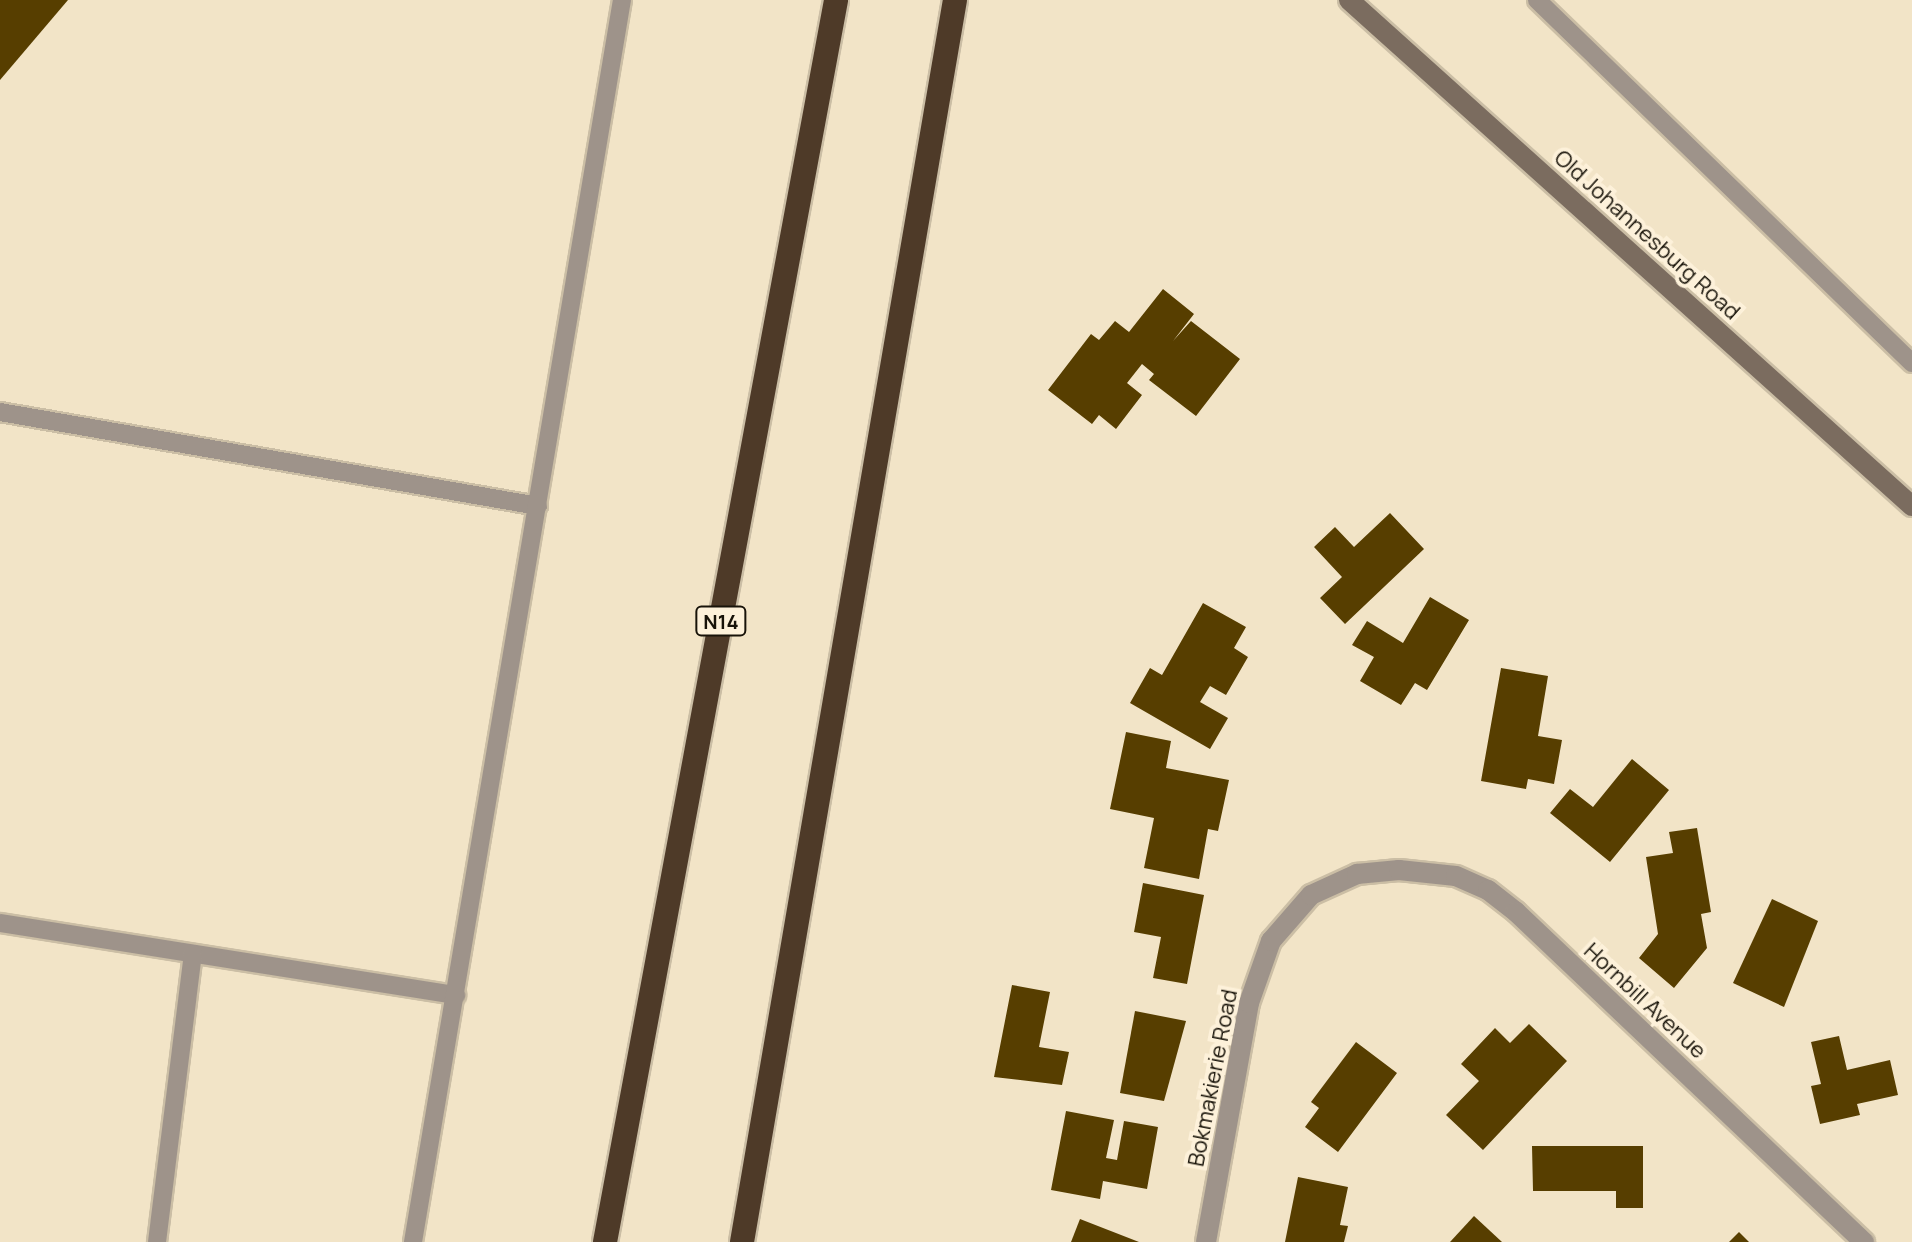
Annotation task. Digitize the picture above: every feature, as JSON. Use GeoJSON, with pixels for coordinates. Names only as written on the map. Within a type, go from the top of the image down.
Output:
{"type":"FeatureCollection","features":[{"type":"Feature","properties":{"kind":"highway","name":"N14"},"geometry":{"type":"LineString","coordinates":[[605,1242],[836,0]]}},
{"type":"Feature","properties":{"kind":"highway"},"geometry":{"type":"LineString","coordinates":[[742,1242],[955,0]]}},
{"type":"Feature","properties":{"kind":"main road","name":"Old Johannesburg Road"},"geometry":{"type":"LineString","coordinates":[[1349,0],[1912,506]]}},
{"type":"Feature","properties":{"kind":"street","name":"Hornbill Avenue"},"geometry":{"type":"LineString","coordinates":[[1357,874],[1428,871],[1488,890],[1864,1242]]}},
{"type":"Feature","properties":{"kind":"street","name":"Bokmakierie Road"},"geometry":{"type":"LineString","coordinates":[[1206,1242],[1249,1003],[1271,941],[1311,895],[1357,874]]}},
{"type":"Feature","properties":{"kind":"lane"},"geometry":{"type":"LineString","coordinates":[[413,1242],[622,0]]}},
{"type":"Feature","properties":{"kind":"lane"},"geometry":{"type":"LineString","coordinates":[[1537,0],[1912,363]]}},
{"type":"Feature","properties":{"kind":"lane"},"geometry":{"type":"LineString","coordinates":[[0,412],[538,506]]}},
{"type":"Feature","properties":{"kind":"lane"},"geometry":{"type":"LineString","coordinates":[[0,923],[456,995]]}},
{"type":"Feature","properties":{"kind":"lane"},"geometry":{"type":"LineString","coordinates":[[157,1242],[193,954]]}},
{"type":"Feature","properties":{"kind":"building"},"geometry":{"type":"Polygon","coordinates":[[[0,0],[68,0],[0,80],[0,0]]]}},
{"type":"Feature","properties":{"kind":"building"},"geometry":{"type":"Polygon","coordinates":[[[1163,289],[1194,314],[1173,341],[1191,321],[1240,359],[1196,416],[1149,380],[1154,374],[1142,364],[1127,383],[1142,395],[1116,429],[1099,415],[1092,424],[1048,390],[1091,334],[1099,340],[1115,321],[1129,332],[1163,289]]]}},
{"type":"Feature","properties":{"kind":"building"},"geometry":{"type":"Polygon","coordinates":[[[1390,513],[1424,549],[1345,624],[1320,598],[1342,577],[1314,547],[1335,527],[1354,547],[1390,513]]]}},
{"type":"Feature","properties":{"kind":"building"},"geometry":{"type":"Polygon","coordinates":[[[1430,597],[1469,620],[1427,690],[1415,683],[1401,705],[1360,681],[1374,657],[1352,645],[1367,621],[1403,643],[1430,597]]]}},
{"type":"Feature","properties":{"kind":"building"},"geometry":{"type":"Polygon","coordinates":[[[1203,603],[1246,627],[1234,648],[1248,657],[1226,695],[1210,686],[1200,702],[1228,718],[1210,749],[1130,703],[1150,668],[1162,675],[1203,603]]]}},
{"type":"Feature","properties":{"kind":"building"},"geometry":{"type":"Polygon","coordinates":[[[1501,668],[1548,676],[1538,736],[1562,740],[1554,784],[1528,779],[1526,789],[1481,781],[1501,668]]]}},
{"type":"Feature","properties":{"kind":"building"},"geometry":{"type":"Polygon","coordinates":[[[1126,732],[1171,741],[1166,768],[1229,780],[1218,831],[1208,829],[1199,879],[1144,868],[1154,818],[1110,809],[1126,732]]]}},
{"type":"Feature","properties":{"kind":"building"},"geometry":{"type":"Polygon","coordinates":[[[1632,759],[1669,790],[1610,862],[1550,813],[1570,789],[1593,807],[1632,759]]]}},
{"type":"Feature","properties":{"kind":"building"},"geometry":{"type":"Polygon","coordinates":[[[1697,828],[1711,912],[1701,914],[1707,948],[1674,988],[1639,958],[1658,934],[1646,857],[1673,853],[1669,832],[1697,828]]]}},
{"type":"Feature","properties":{"kind":"building"},"geometry":{"type":"Polygon","coordinates":[[[1143,883],[1204,895],[1187,984],[1153,978],[1161,937],[1134,932],[1143,883]]]}},
{"type":"Feature","properties":{"kind":"building"},"geometry":{"type":"Polygon","coordinates":[[[1772,899],[1818,921],[1784,1007],[1733,983],[1772,899]]]}},
{"type":"Feature","properties":{"kind":"building"},"geometry":{"type":"Polygon","coordinates":[[[1012,985],[1050,992],[1039,1047],[1069,1052],[1062,1085],[994,1077],[1012,985]]]}},
{"type":"Feature","properties":{"kind":"building"},"geometry":{"type":"Polygon","coordinates":[[[1135,1011],[1186,1021],[1164,1101],[1120,1093],[1135,1011]]]}},
{"type":"Feature","properties":{"kind":"building"},"geometry":{"type":"Polygon","coordinates":[[[1529,1024],[1567,1061],[1483,1150],[1446,1115],[1479,1081],[1461,1064],[1495,1028],[1510,1043],[1529,1024]]]}},
{"type":"Feature","properties":{"kind":"building"},"geometry":{"type":"Polygon","coordinates":[[[1839,1036],[1847,1070],[1890,1060],[1898,1095],[1857,1104],[1860,1115],[1820,1124],[1811,1086],[1821,1084],[1811,1042],[1839,1036]]]}},
{"type":"Feature","properties":{"kind":"building"},"geometry":{"type":"Polygon","coordinates":[[[1356,1042],[1397,1073],[1338,1152],[1305,1127],[1319,1108],[1311,1102],[1356,1042]]]}},
{"type":"Feature","properties":{"kind":"building"},"geometry":{"type":"Polygon","coordinates":[[[1066,1111],[1114,1120],[1106,1158],[1117,1160],[1124,1121],[1158,1127],[1147,1189],[1103,1181],[1100,1199],[1051,1190],[1066,1111]]]}},
{"type":"Feature","properties":{"kind":"building"},"geometry":{"type":"Polygon","coordinates":[[[1532,1146],[1643,1146],[1643,1208],[1616,1208],[1616,1191],[1533,1191],[1532,1146]]]}},
{"type":"Feature","properties":{"kind":"building"},"geometry":{"type":"Polygon","coordinates":[[[1298,1177],[1348,1187],[1340,1225],[1348,1226],[1344,1242],[1285,1242],[1298,1177]]]}},
{"type":"Feature","properties":{"kind":"building"},"geometry":{"type":"Polygon","coordinates":[[[1474,1216],[1502,1242],[1450,1242],[1474,1216]]]}},
{"type":"Feature","properties":{"kind":"building"},"geometry":{"type":"Polygon","coordinates":[[[1080,1219],[1139,1242],[1071,1242],[1080,1219]]]}},
{"type":"Feature","properties":{"kind":"building"},"geometry":{"type":"Polygon","coordinates":[[[1739,1232],[1749,1242],[1729,1242],[1739,1232]]]}}]}
